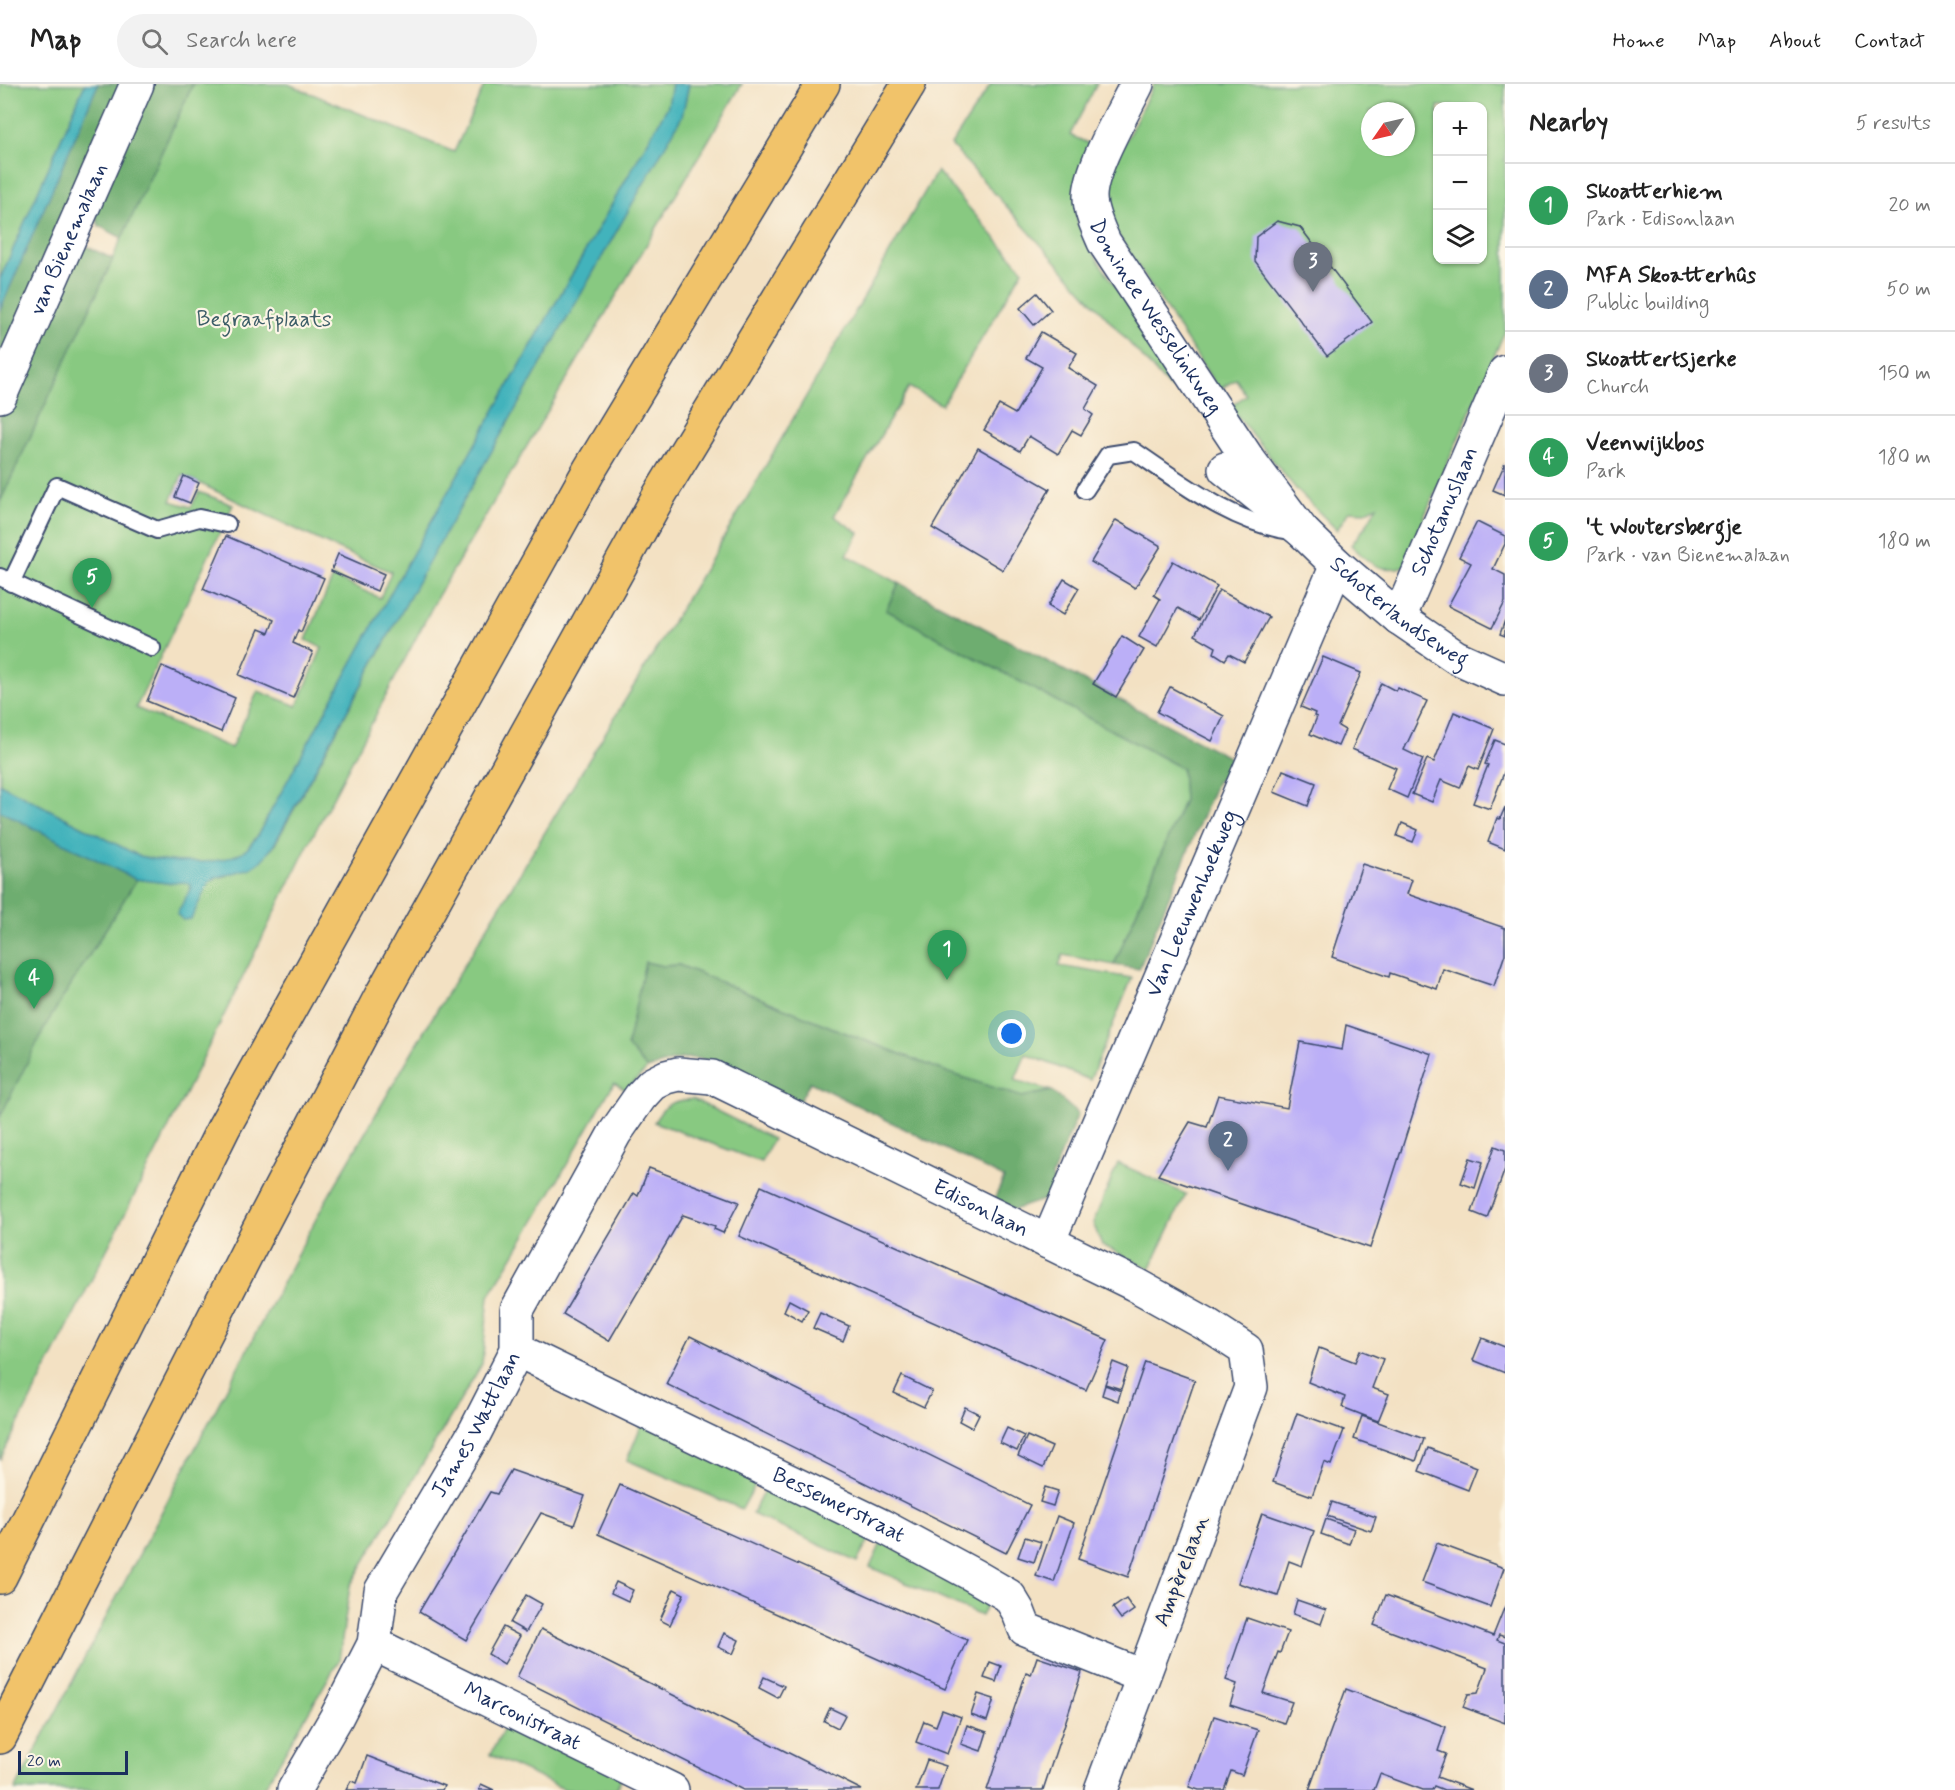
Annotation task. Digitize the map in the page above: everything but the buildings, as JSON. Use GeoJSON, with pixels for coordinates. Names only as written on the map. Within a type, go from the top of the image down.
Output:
{"type":"FeatureCollection","features":[{"type":"Feature","properties":{"kind":"highway"},"geometry":{"type":"LineString","coordinates":[[0,1737],[381,996],[660,494],[909,84]]}},
{"type":"Feature","properties":{"kind":"highway"},"geometry":{"type":"LineString","coordinates":[[0,1577],[224,1127],[590,468],[821,86]]}},
{"type":"Feature","properties":{"kind":"street","name":"van Bienemalaan"},"geometry":{"type":"LineString","coordinates":[[0,396],[137,84]]}},
{"type":"Feature","properties":{"kind":"street","name":"Dominee Wesselinkweg"},"geometry":{"type":"LineString","coordinates":[[1137,84],[1095,171],[1090,197],[1094,218],[1104,242],[1242,449],[1302,531]]}},
{"type":"Feature","properties":{"kind":"street","name":"Schotanuslaan"},"geometry":{"type":"LineString","coordinates":[[1400,618],[1505,372]]}},
{"type":"Feature","properties":{"kind":"street","name":"Schoterlandseweg"},"geometry":{"type":"LineString","coordinates":[[1225,470],[1302,531],[1337,565],[1400,618],[1456,657],[1505,679]]}},
{"type":"Feature","properties":{"kind":"street","name":"Van Leeuwenhoekweg"},"geometry":{"type":"LineString","coordinates":[[1048,1242],[1337,565]]}},
{"type":"Feature","properties":{"kind":"street","name":"James Wattlaan"},"geometry":{"type":"LineString","coordinates":[[294,1790],[336,1718],[374,1644],[381,1591],[475,1432],[517,1350],[517,1310],[615,1133],[652,1084],[678,1074],[712,1077]]}},
{"type":"Feature","properties":{"kind":"street","name":"Edisonlaan"},"geometry":{"type":"LineString","coordinates":[[712,1077],[1134,1284],[1206,1324],[1246,1350]]}},
{"type":"Feature","properties":{"kind":"street","name":"Bessemerstraat"},"geometry":{"type":"LineString","coordinates":[[517,1350],[882,1526],[972,1575],[1009,1596],[1018,1611],[1024,1629],[1142,1676]]}},
{"type":"Feature","properties":{"kind":"street","name":"Ampèrelaan"},"geometry":{"type":"LineString","coordinates":[[1101,1790],[1251,1387],[1246,1350]]}},
{"type":"Feature","properties":{"kind":"street","name":"Marconistraat"},"geometry":{"type":"LineString","coordinates":[[374,1644],[672,1790]]}},
{"type":"Feature","properties":{"kind":"lane"},"geometry":{"type":"LineString","coordinates":[[1085,490],[1108,455],[1134,451],[1215,505],[1275,529],[1302,531]]}},
{"type":"Feature","properties":{"kind":"lane"},"geometry":{"type":"LineString","coordinates":[[152,648],[6,580],[57,486],[157,530],[199,518],[227,524]]}},
{"type":"Feature","properties":{"kind":"green space"},"geometry":{"type":"Polygon","coordinates":[[[0,84],[85,84],[0,279],[0,84]]]}},
{"type":"Feature","properties":{"kind":"green space"},"geometry":{"type":"Polygon","coordinates":[[[98,84],[127,84],[0,372],[0,310],[98,84]]]}},
{"type":"Feature","properties":{"kind":"green space"},"geometry":{"type":"Polygon","coordinates":[[[149,84],[193,84],[122,238],[99,226],[93,210],[149,84]]]}},
{"type":"Feature","properties":{"kind":"green space","name":"Begraafplaats"},"geometry":{"type":"Polygon","coordinates":[[[193,84],[288,84],[454,152],[485,84],[672,84],[668,106],[400,576],[256,838],[247,849],[223,859],[194,862],[164,861],[139,856],[0,784],[0,502],[193,84]],[[182,475],[171,501],[191,507],[199,492],[233,505],[136,708],[231,748],[258,691],[297,706],[322,648],[306,640],[333,577],[380,598],[391,572],[182,475]]]}},
{"type":"Feature","properties":{"kind":"green space"},"geometry":{"type":"Polygon","coordinates":[[[689,84],[742,84],[439,594],[306,849],[161,1143],[0,1460],[0,805],[132,886],[137,879],[190,884],[189,894],[179,909],[205,889],[208,882],[226,876],[273,848],[431,558],[682,116],[689,84]]]}},
{"type":"Feature","properties":{"kind":"green space"},"geometry":{"type":"Polygon","coordinates":[[[991,84],[1097,84],[1070,135],[1092,145],[1075,199],[1078,224],[1087,244],[1181,383],[1170,388],[951,145],[991,84]]]}},
{"type":"Feature","properties":{"kind":"green space"},"geometry":{"type":"Polygon","coordinates":[[[1154,84],[1505,84],[1505,331],[1424,517],[1433,521],[1405,566],[1381,568],[1369,562],[1351,545],[1366,526],[1377,506],[1365,512],[1349,511],[1337,530],[1296,489],[1230,407],[1246,395],[1236,379],[1219,390],[1114,229],[1104,198],[1116,160],[1154,84]]]}},
{"type":"Feature","properties":{"kind":"green space"},"geometry":{"type":"Polygon","coordinates":[[[937,171],[1023,270],[942,405],[909,387],[834,516],[859,533],[847,555],[899,583],[886,610],[1182,768],[1184,800],[1114,965],[1063,955],[1059,966],[1132,978],[1090,1080],[1026,1054],[1015,1080],[1052,1091],[1022,1097],[952,1074],[679,965],[663,966],[645,962],[642,982],[647,1069],[626,1090],[614,1083],[489,1296],[482,1364],[350,1586],[339,1660],[263,1790],[15,1790],[325,1202],[423,1033],[729,529],[937,171]]]}},
{"type":"Feature","properties":{"kind":"green space"},"geometry":{"type":"Polygon","coordinates":[[[88,247],[113,259],[0,502],[0,415],[75,249],[88,247]]]}},
{"type":"Feature","properties":{"kind":"green space"},"geometry":{"type":"Polygon","coordinates":[[[899,583],[1238,762],[1232,776],[1217,781],[1139,969],[1114,965],[1184,800],[1182,768],[886,610],[899,583]]]}},
{"type":"Feature","properties":{"kind":"green space"},"geometry":{"type":"Polygon","coordinates":[[[0,811],[137,879],[47,1023],[0,1117],[0,811]]]}},
{"type":"Feature","properties":{"kind":"green space"},"geometry":{"type":"Polygon","coordinates":[[[645,962],[663,966],[679,965],[952,1074],[1022,1097],[1052,1091],[1078,1114],[1052,1176],[1055,1189],[1052,1197],[1010,1211],[993,1202],[1004,1178],[810,1082],[798,1104],[731,1070],[704,1060],[681,1059],[647,1069],[627,1046],[645,962]]]}},
{"type":"Feature","properties":{"kind":"green space"},"geometry":{"type":"Polygon","coordinates":[[[693,1099],[773,1139],[761,1162],[654,1122],[669,1104],[693,1099]]]}},
{"type":"Feature","properties":{"kind":"green space"},"geometry":{"type":"Polygon","coordinates":[[[1118,1163],[1186,1194],[1150,1269],[1102,1245],[1093,1223],[1118,1163]]]}},
{"type":"Feature","properties":{"kind":"green space"},"geometry":{"type":"Polygon","coordinates":[[[643,1421],[759,1478],[742,1509],[627,1460],[643,1421]]]}},
{"type":"Feature","properties":{"kind":"green space"},"geometry":{"type":"Polygon","coordinates":[[[768,1483],[871,1536],[857,1562],[752,1514],[768,1483]]]}},
{"type":"Feature","properties":{"kind":"green space"},"geometry":{"type":"Polygon","coordinates":[[[882,1541],[990,1598],[981,1616],[870,1567],[882,1541]]]}},
{"type":"Feature","properties":{"kind":"green space"},"geometry":{"type":"Polygon","coordinates":[[[508,1720],[622,1776],[616,1790],[566,1790],[490,1755],[508,1720]]]}},
{"type":"Feature","properties":{"kind":"water"},"geometry":{"type":"Polygon","coordinates":[[[85,84],[98,84],[0,310],[0,279],[85,84]]]}},
{"type":"Feature","properties":{"kind":"water"},"geometry":{"type":"Polygon","coordinates":[[[672,84],[689,84],[682,116],[431,558],[272,848],[260,862],[251,868],[215,878],[209,882],[191,919],[183,920],[177,914],[191,888],[190,884],[135,879],[0,811],[0,784],[139,856],[164,861],[209,861],[236,855],[248,848],[256,838],[400,576],[668,106],[672,84]]]}},
{"type":"Feature","properties":{"kind":"place","name":"Skoattertsjerke"},"geometry":{"type":"Point","coordinates":[1313,292]}},
{"type":"Feature","properties":{"kind":"place","name":"'t Woutersbergje"},"geometry":{"type":"Point","coordinates":[92,608]}},
{"type":"Feature","properties":{"kind":"place","name":"Skoatterhiem"},"geometry":{"type":"Point","coordinates":[947,980]}},
{"type":"Feature","properties":{"kind":"place","name":"Veenwijkbos"},"geometry":{"type":"Point","coordinates":[34,1009]}},
{"type":"Feature","properties":{"kind":"place","name":"MFA Skoatterhûs"},"geometry":{"type":"Point","coordinates":[1228,1171]}}]}
